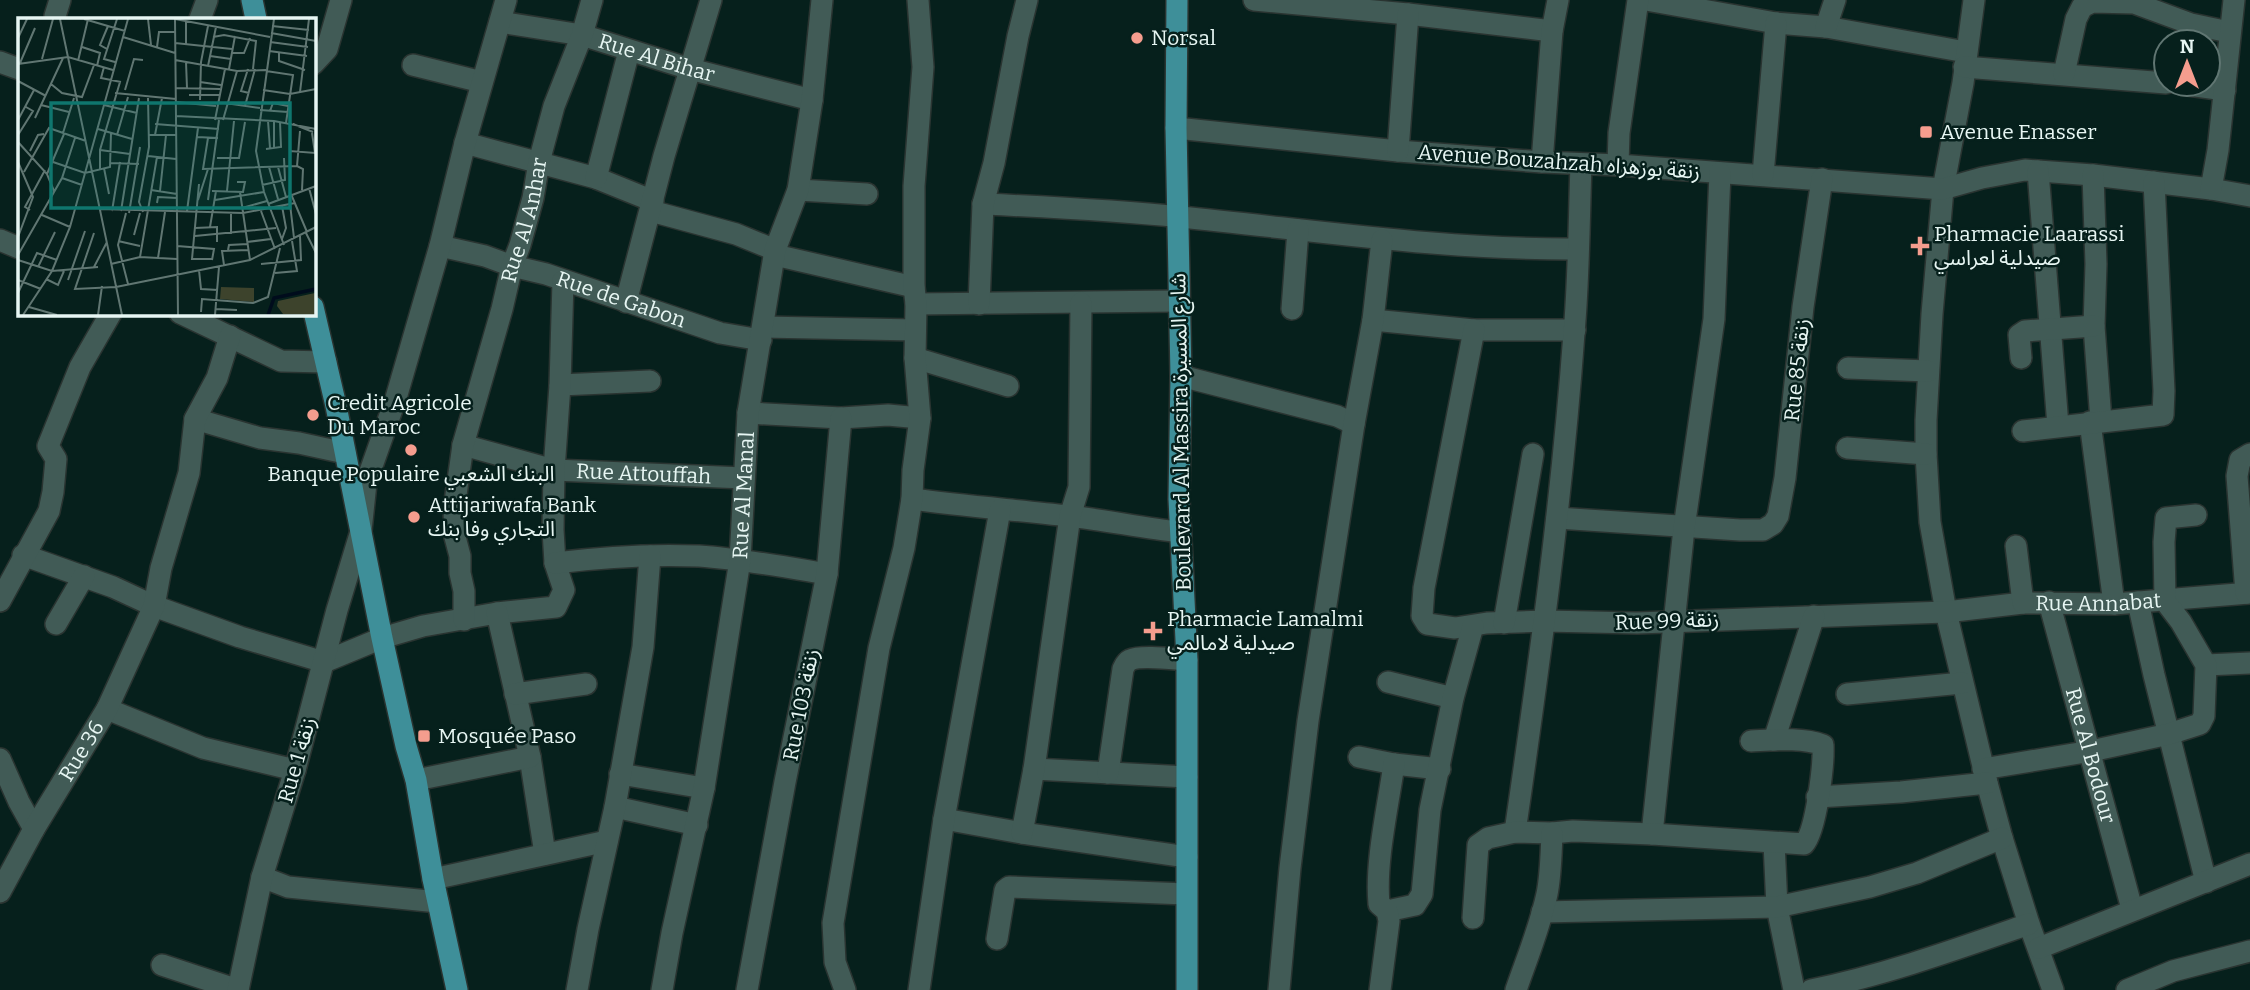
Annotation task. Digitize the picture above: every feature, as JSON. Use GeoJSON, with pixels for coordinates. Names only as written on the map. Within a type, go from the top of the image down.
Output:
{"type":"FeatureCollection","features":[{"type":"Feature","properties":{"kind":"main road"},"geometry":{"type":"LineString","coordinates":[[252,0],[256,18]]}},
{"type":"Feature","properties":{"kind":"main road","name":"Boulevard Al Massira شارع المسيرة"},"geometry":{"type":"LineString","coordinates":[[1177,0],[1180,531],[1187,660],[1187,990]]}},
{"type":"Feature","properties":{"kind":"main road"},"geometry":{"type":"LineString","coordinates":[[315,315],[405,746],[416,780],[433,879],[457,990]]}},
{"type":"Feature","properties":{"kind":"street"},"geometry":{"type":"LineString","coordinates":[[200,18],[207,0]]}},
{"type":"Feature","properties":{"kind":"street"},"geometry":{"type":"LineString","coordinates":[[315,62],[327,48],[341,0]]}},
{"type":"Feature","properties":{"kind":"street","name":"Rue 1 زنقة"},"geometry":{"type":"LineString","coordinates":[[238,990],[262,877],[295,770],[337,610],[361,531],[366,484],[396,398],[440,246],[465,143],[506,0]]}},
{"type":"Feature","properties":{"kind":"street","name":"Rue Al Anhar"},"geometry":{"type":"LineString","coordinates":[[464,620],[464,591],[454,509],[463,445],[533,198],[538,162],[554,106],[582,35],[592,0]]}},
{"type":"Feature","properties":{"kind":"street"},"geometry":{"type":"LineString","coordinates":[[626,302],[664,156],[711,0]]}},
{"type":"Feature","properties":{"kind":"street","name":"Rue Al Manal"},"geometry":{"type":"LineString","coordinates":[[662,990],[704,788],[740,560],[748,413],[775,252],[798,190],[812,100],[822,0]]}},
{"type":"Feature","properties":{"kind":"street"},"geometry":{"type":"LineString","coordinates":[[845,990],[835,962],[833,923],[879,648],[904,548],[920,418],[915,358],[914,186],[923,67],[918,0]]}},
{"type":"Feature","properties":{"kind":"street"},"geometry":{"type":"LineString","coordinates":[[979,304],[983,204],[994,163],[1027,0]]}},
{"type":"Feature","properties":{"kind":"street"},"geometry":{"type":"LineString","coordinates":[[1254,0],[1408,14],[1552,32]]}},
{"type":"Feature","properties":{"kind":"street"},"geometry":{"type":"LineString","coordinates":[[1542,162],[1552,32],[1558,0]]}},
{"type":"Feature","properties":{"kind":"street"},"geometry":{"type":"LineString","coordinates":[[1618,165],[1619,133],[1638,0]]}},
{"type":"Feature","properties":{"kind":"street"},"geometry":{"type":"LineString","coordinates":[[1646,0],[1776,23],[1826,27],[1965,59],[2064,74],[2152,82]]}},
{"type":"Feature","properties":{"kind":"street"},"geometry":{"type":"LineString","coordinates":[[1826,27],[1835,0]]}},
{"type":"Feature","properties":{"kind":"street"},"geometry":{"type":"LineString","coordinates":[[1974,0],[1963,83],[1943,189],[1928,371],[1926,454],[1930,522],[1962,683],[2001,838],[2053,990]]}},
{"type":"Feature","properties":{"kind":"street"},"geometry":{"type":"LineString","coordinates":[[2211,189],[2218,150],[2234,0]]}},
{"type":"Feature","properties":{"kind":"street"},"geometry":{"type":"LineString","coordinates":[[2064,74],[2076,19],[2082,7],[2092,2],[2134,3],[2190,24],[2229,32]]}},
{"type":"Feature","properties":{"kind":"street"},"geometry":{"type":"LineString","coordinates":[[1398,151],[1408,14]]}},
{"type":"Feature","properties":{"kind":"street","name":"Rue Al Bihar"},"geometry":{"type":"LineString","coordinates":[[500,22],[582,35],[690,69],[812,100]]}},
{"type":"Feature","properties":{"kind":"street"},"geometry":{"type":"LineString","coordinates":[[1763,175],[1776,23]]}},
{"type":"Feature","properties":{"kind":"street"},"geometry":{"type":"LineString","coordinates":[[596,178],[629,51]]}},
{"type":"Feature","properties":{"kind":"street"},"geometry":{"type":"LineString","coordinates":[[0,61],[18,69]]}},
{"type":"Feature","properties":{"kind":"street"},"geometry":{"type":"LineString","coordinates":[[413,65],[482,82]]}},
{"type":"Feature","properties":{"kind":"street","name":"Avenue Bouzahzah زنقة بوزهزاه"},"geometry":{"type":"LineString","coordinates":[[1176,128],[1398,151],[1943,189]]}},
{"type":"Feature","properties":{"kind":"street"},"geometry":{"type":"LineString","coordinates":[[465,143],[596,178],[652,206],[736,234],[775,252],[915,296],[979,304],[1178,301]]}},
{"type":"Feature","properties":{"kind":"street"},"geometry":{"type":"LineString","coordinates":[[1515,832],[1558,518],[1575,330],[1581,164]]}},
{"type":"Feature","properties":{"kind":"street"},"geometry":{"type":"LineString","coordinates":[[1943,189],[2025,170],[2094,175],[2250,196]]}},
{"type":"Feature","properties":{"kind":"street"},"geometry":{"type":"LineString","coordinates":[[2038,171],[2058,426]]}},
{"type":"Feature","properties":{"kind":"street"},"geometry":{"type":"LineString","coordinates":[[1652,834],[1684,528],[1714,319],[1720,173]]}},
{"type":"Feature","properties":{"kind":"street"},"geometry":{"type":"LineString","coordinates":[[2094,175],[2096,422],[2114,604]]}},
{"type":"Feature","properties":{"kind":"street","name":"Rue 85 زنقة"},"geometry":{"type":"LineString","coordinates":[[1558,518],[1740,530],[1763,530],[1773,524],[1778,516],[1785,478],[1803,307],[1822,179]]}},
{"type":"Feature","properties":{"kind":"street"},"geometry":{"type":"LineString","coordinates":[[2023,431],[2162,415],[2164,391],[2154,182]]}},
{"type":"Feature","properties":{"kind":"street"},"geometry":{"type":"LineString","coordinates":[[798,190],[867,194]]}},
{"type":"Feature","properties":{"kind":"street"},"geometry":{"type":"LineString","coordinates":[[983,204],[1178,217],[1382,240],[1520,250],[1578,249]]}},
{"type":"Feature","properties":{"kind":"street"},"geometry":{"type":"LineString","coordinates":[[1292,309],[1298,230]]}},
{"type":"Feature","properties":{"kind":"street"},"geometry":{"type":"LineString","coordinates":[[0,240],[18,248]]}},
{"type":"Feature","properties":{"kind":"street"},"geometry":{"type":"LineString","coordinates":[[1279,990],[1290,868],[1308,721],[1354,424],[1373,320],[1382,240]]}},
{"type":"Feature","properties":{"kind":"street","name":"Rue de Gabon"},"geometry":{"type":"LineString","coordinates":[[440,246],[546,274],[720,333],[915,330]]}},
{"type":"Feature","properties":{"kind":"street"},"geometry":{"type":"LineString","coordinates":[[23,555],[240,637],[324,662],[382,638],[423,626],[497,613],[556,607],[564,590],[555,563],[554,470],[563,281]]}},
{"type":"Feature","properties":{"kind":"street"},"geometry":{"type":"LineString","coordinates":[[1022,833],[1034,769],[1070,516],[1079,487],[1081,303]]}},
{"type":"Feature","properties":{"kind":"street"},"geometry":{"type":"LineString","coordinates":[[0,601],[49,511],[56,459],[48,446],[80,367],[110,315]]}},
{"type":"Feature","properties":{"kind":"street"},"geometry":{"type":"LineString","coordinates":[[184,315],[281,361],[326,362]]}},
{"type":"Feature","properties":{"kind":"street"},"geometry":{"type":"LineString","coordinates":[[1373,320],[1474,330],[1575,330]]}},
{"type":"Feature","properties":{"kind":"street"},"geometry":{"type":"LineString","coordinates":[[2021,358],[2019,335],[2025,331],[2094,326]]}},
{"type":"Feature","properties":{"kind":"street","name":"Rue 99 زنقة"},"geometry":{"type":"LineString","coordinates":[[1474,330],[1424,588],[1422,616],[1427,624],[1455,628],[1487,623],[1545,621],[1637,623],[1947,612]]}},
{"type":"Feature","properties":{"kind":"street"},"geometry":{"type":"LineString","coordinates":[[230,336],[217,378],[195,419],[260,438],[345,453]]}},
{"type":"Feature","properties":{"kind":"street"},"geometry":{"type":"LineString","coordinates":[[915,358],[1008,386]]}},
{"type":"Feature","properties":{"kind":"street"},"geometry":{"type":"LineString","coordinates":[[1848,368],[1928,371]]}},
{"type":"Feature","properties":{"kind":"street"},"geometry":{"type":"LineString","coordinates":[[1181,376],[1337,415],[1354,424]]}},
{"type":"Feature","properties":{"kind":"street"},"geometry":{"type":"LineString","coordinates":[[560,385],[650,381]]}},
{"type":"Feature","properties":{"kind":"street"},"geometry":{"type":"LineString","coordinates":[[748,413],[841,418],[888,415],[920,418]]}},
{"type":"Feature","properties":{"kind":"street","name":"Rue 103 زنقة"},"geometry":{"type":"LineString","coordinates":[[747,990],[827,574],[841,418]]}},
{"type":"Feature","properties":{"kind":"street","name":"Rue 36"},"geometry":{"type":"LineString","coordinates":[[0,892],[34,829],[107,709],[154,606],[161,568],[189,473],[195,419]]}},
{"type":"Feature","properties":{"kind":"street","name":"Rue Attouffah"},"geometry":{"type":"LineString","coordinates":[[463,445],[554,470],[744,478]]}},
{"type":"Feature","properties":{"kind":"street"},"geometry":{"type":"LineString","coordinates":[[1847,448],[1926,454]]}},
{"type":"Feature","properties":{"kind":"street"},"geometry":{"type":"LineString","coordinates":[[1504,623],[1533,454]]}},
{"type":"Feature","properties":{"kind":"street"},"geometry":{"type":"LineString","coordinates":[[2248,593],[2237,500],[2239,464],[2243,457],[2250,454]]}},
{"type":"Feature","properties":{"kind":"street"},"geometry":{"type":"LineString","coordinates":[[912,499],[1180,531]]}},
{"type":"Feature","properties":{"kind":"street"},"geometry":{"type":"LineString","coordinates":[[919,990],[944,819],[1000,510]]}},
{"type":"Feature","properties":{"kind":"street"},"geometry":{"type":"LineString","coordinates":[[1817,797],[1901,792],[1985,776],[2169,734],[2200,724],[2204,716],[2206,665],[2181,621],[2165,601],[2166,519],[2196,515]]}},
{"type":"Feature","properties":{"kind":"street"},"geometry":{"type":"LineString","coordinates":[[2016,547],[2023,603]]}},
{"type":"Feature","properties":{"kind":"street"},"geometry":{"type":"LineString","coordinates":[[555,563],[650,556],[699,556],[827,574]]}},
{"type":"Feature","properties":{"kind":"street"},"geometry":{"type":"LineString","coordinates":[[577,990],[615,807],[643,647],[650,556]]}},
{"type":"Feature","properties":{"kind":"street"},"geometry":{"type":"LineString","coordinates":[[56,624],[83,576]]}},
{"type":"Feature","properties":{"kind":"street","name":"Rue Annabat"},"geometry":{"type":"LineString","coordinates":[[1947,612],[2023,603],[2114,604],[2248,593]]}},
{"type":"Feature","properties":{"kind":"street","name":"Rue Al Bodour"},"geometry":{"type":"LineString","coordinates":[[2049,602],[2132,909]]}},
{"type":"Feature","properties":{"kind":"street"},"geometry":{"type":"LineString","coordinates":[[2138,602],[2206,882]]}},
{"type":"Feature","properties":{"kind":"street"},"geometry":{"type":"LineString","coordinates":[[497,613],[530,757],[545,855]]}},
{"type":"Feature","properties":{"kind":"street"},"geometry":{"type":"LineString","coordinates":[[1774,740],[1814,616]]}},
{"type":"Feature","properties":{"kind":"street"},"geometry":{"type":"LineString","coordinates":[[1394,764],[1382,850],[1379,899],[1380,906],[1387,911],[1415,905],[1423,888],[1429,823],[1453,698],[1473,626]]}},
{"type":"Feature","properties":{"kind":"street"},"geometry":{"type":"LineString","coordinates":[[1108,773],[1125,664],[1139,659],[1187,660]]}},
{"type":"Feature","properties":{"kind":"street"},"geometry":{"type":"LineString","coordinates":[[2206,665],[2250,663]]}},
{"type":"Feature","properties":{"kind":"street"},"geometry":{"type":"LineString","coordinates":[[1388,682],[1453,698]]}},
{"type":"Feature","properties":{"kind":"street"},"geometry":{"type":"LineString","coordinates":[[1847,694],[1962,683]]}},
{"type":"Feature","properties":{"kind":"street"},"geometry":{"type":"LineString","coordinates":[[515,694],[586,684]]}},
{"type":"Feature","properties":{"kind":"street"},"geometry":{"type":"LineString","coordinates":[[107,709],[203,748],[295,770]]}},
{"type":"Feature","properties":{"kind":"street"},"geometry":{"type":"LineString","coordinates":[[1473,918],[1478,845],[1488,838],[1515,832],[1601,831],[1795,845],[1807,842],[1813,826],[1822,744],[1751,741]]}},
{"type":"Feature","properties":{"kind":"street"},"geometry":{"type":"LineString","coordinates":[[416,780],[530,757]]}},
{"type":"Feature","properties":{"kind":"street"},"geometry":{"type":"LineString","coordinates":[[1359,757],[1440,769]]}},
{"type":"Feature","properties":{"kind":"street"},"geometry":{"type":"LineString","coordinates":[[0,760],[6,777],[34,829]]}},
{"type":"Feature","properties":{"kind":"street"},"geometry":{"type":"LineString","coordinates":[[1034,769],[1187,777]]}},
{"type":"Feature","properties":{"kind":"street"},"geometry":{"type":"LineString","coordinates":[[620,774],[704,788]]}},
{"type":"Feature","properties":{"kind":"street"},"geometry":{"type":"LineString","coordinates":[[615,807],[697,825]]}},
{"type":"Feature","properties":{"kind":"street"},"geometry":{"type":"LineString","coordinates":[[944,819],[1187,857]]}},
{"type":"Feature","properties":{"kind":"street"},"geometry":{"type":"LineString","coordinates":[[1516,990],[1542,912],[1551,869],[1552,833]]}},
{"type":"Feature","properties":{"kind":"street"},"geometry":{"type":"LineString","coordinates":[[1542,912],[1777,907],[1870,887],[2001,838]]}},
{"type":"Feature","properties":{"kind":"street"},"geometry":{"type":"LineString","coordinates":[[433,879],[607,841]]}},
{"type":"Feature","properties":{"kind":"street"},"geometry":{"type":"LineString","coordinates":[[1774,843],[1777,907],[1794,990]]}},
{"type":"Feature","properties":{"kind":"street"},"geometry":{"type":"LineString","coordinates":[[2039,948],[2250,864]]}},
{"type":"Feature","properties":{"kind":"street"},"geometry":{"type":"LineString","coordinates":[[262,877],[288,887],[438,902]]}},
{"type":"Feature","properties":{"kind":"street"},"geometry":{"type":"LineString","coordinates":[[997,939],[1006,890],[1011,887],[1186,894]]}},
{"type":"Feature","properties":{"kind":"street"},"geometry":{"type":"LineString","coordinates":[[1380,990],[1388,936],[1387,911]]}},
{"type":"Feature","properties":{"kind":"street"},"geometry":{"type":"LineString","coordinates":[[1811,990],[1841,984],[2029,924]]}},
{"type":"Feature","properties":{"kind":"street"},"geometry":{"type":"LineString","coordinates":[[2127,990],[2175,980],[2249,958]]}},
{"type":"Feature","properties":{"kind":"street"},"geometry":{"type":"LineString","coordinates":[[162,965],[238,990]]}},
{"type":"Feature","properties":{"kind":"place","name":"Norsal"},"geometry":{"type":"Point","coordinates":[1137,38]}},
{"type":"Feature","properties":{"kind":"place","name":"Avenue Enasser"},"geometry":{"type":"Point","coordinates":[1926,132]}},
{"type":"Feature","properties":{"kind":"place","name":"Pharmacie Laarassi صيدلية لعراسي"},"geometry":{"type":"Point","coordinates":[1920,246]}},
{"type":"Feature","properties":{"kind":"place","name":"Credit Agricole Du Maroc"},"geometry":{"type":"Point","coordinates":[313,415]}},
{"type":"Feature","properties":{"kind":"place","name":"Banque Populaire البنك الشعبي"},"geometry":{"type":"Point","coordinates":[411,450]}},
{"type":"Feature","properties":{"kind":"place","name":"Attijariwafa Bank التجاري وفا بنك"},"geometry":{"type":"Point","coordinates":[414,517]}},
{"type":"Feature","properties":{"kind":"place","name":"Pharmacie Lamalmi صيدلية لامالمي"},"geometry":{"type":"Point","coordinates":[1153,631]}},
{"type":"Feature","properties":{"kind":"place","name":"Mosquée Paso"},"geometry":{"type":"Point","coordinates":[424,736]}}]}
